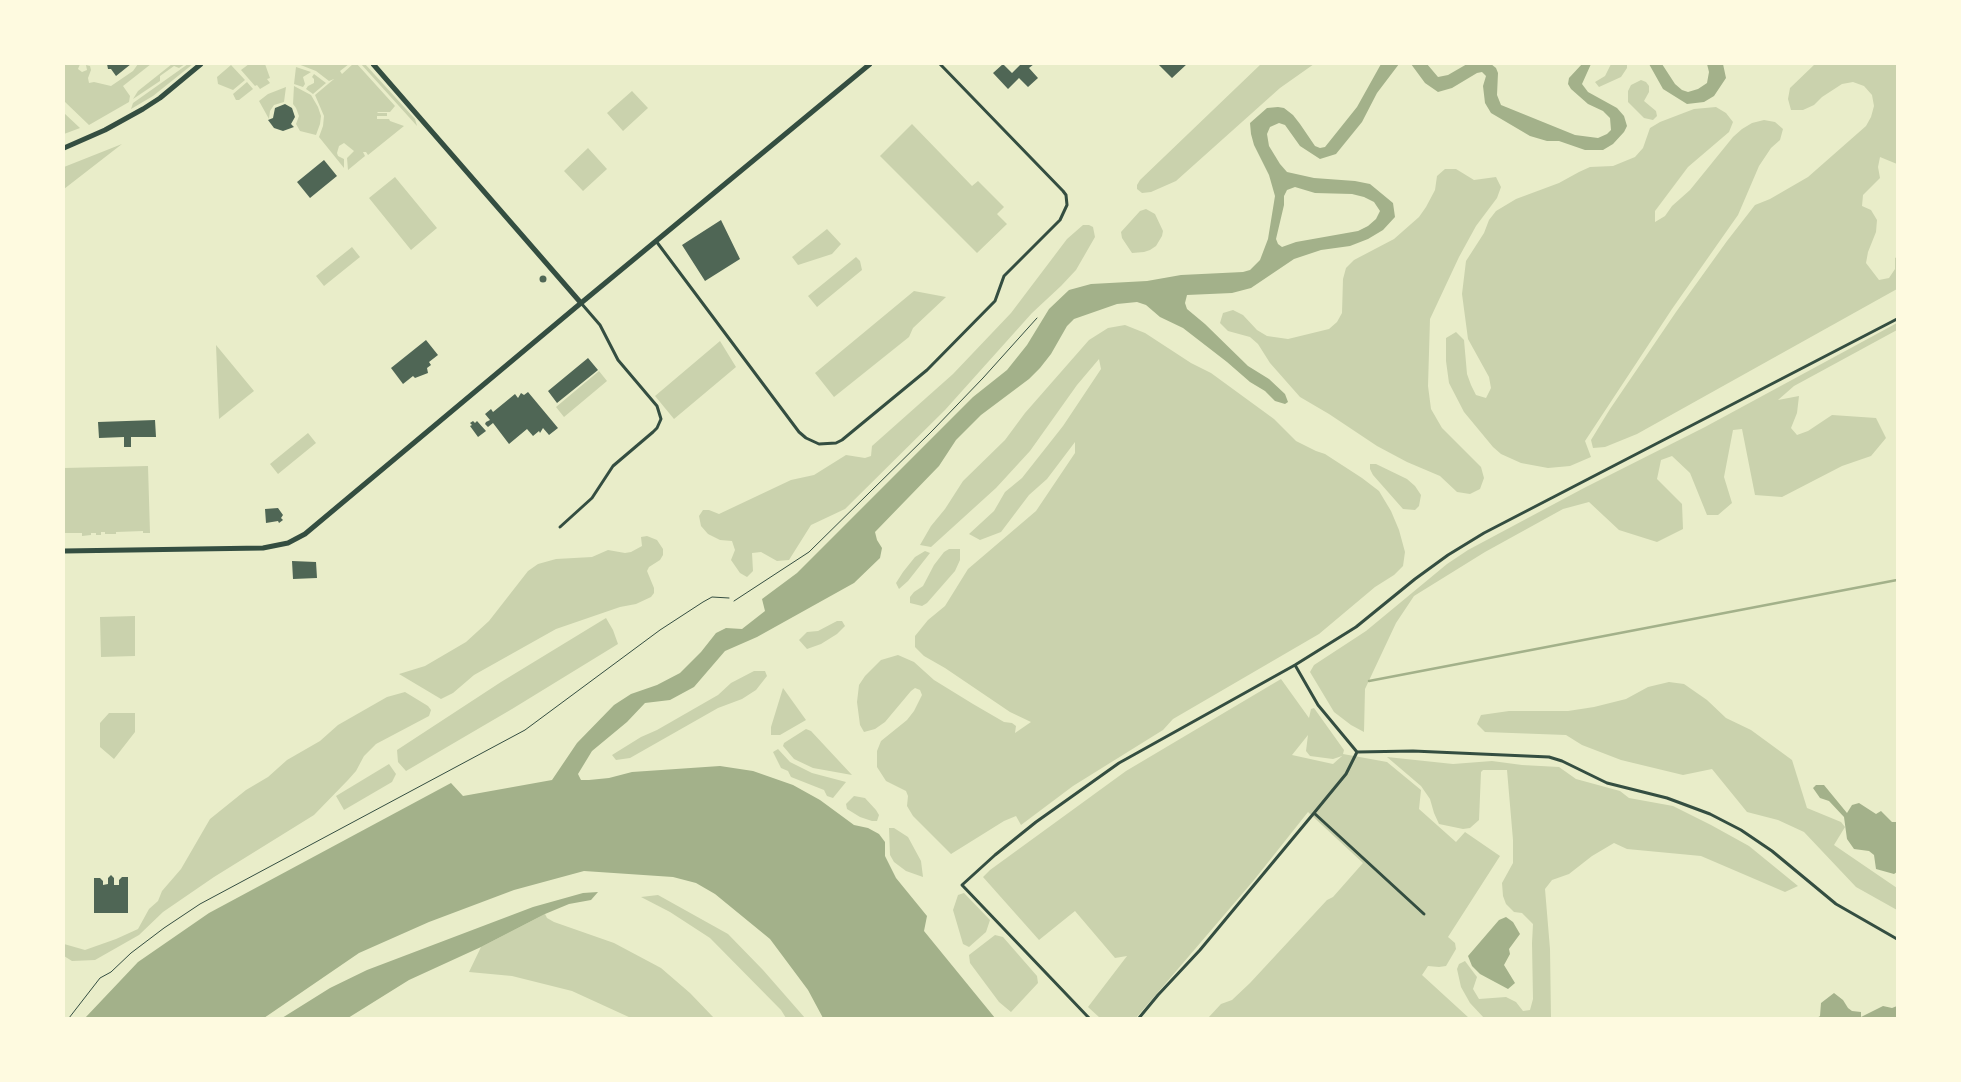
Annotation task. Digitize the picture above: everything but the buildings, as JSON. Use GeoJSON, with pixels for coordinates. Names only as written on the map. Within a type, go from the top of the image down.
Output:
{"type":"FeatureCollection","features":[{"type":"Feature","properties":{"kind":"main road"},"geometry":{"type":"LineString","coordinates":[[64,148],[105,130],[143,109],[201,64]]}},
{"type":"Feature","properties":{"kind":"main road"},"geometry":{"type":"LineString","coordinates":[[373,64],[581,302]]}},
{"type":"Feature","properties":{"kind":"main road"},"geometry":{"type":"LineString","coordinates":[[64,551],[263,548],[278,546],[296,540],[337,508],[581,302],[870,64]]}},
{"type":"Feature","properties":{"kind":"street"},"geometry":{"type":"LineString","coordinates":[[656,241],[793,424],[806,438],[819,444],[836,443],[854,432],[927,370],[995,301],[1004,276],[1060,220],[1066,210],[1067,200],[1063,191],[940,64]]}},
{"type":"Feature","properties":{"kind":"street"},"geometry":{"type":"LineString","coordinates":[[560,527],[592,498],[613,466],[653,432],[661,419],[657,406],[618,360],[600,325],[581,302]]}},
{"type":"Feature","properties":{"kind":"street"},"geometry":{"type":"LineString","coordinates":[[1089,1018],[962,885],[995,855],[1036,822],[1119,763],[1294,665],[1356,626],[1448,555],[1484,533],[1897,319]]}},
{"type":"Feature","properties":{"kind":"street"},"geometry":{"type":"LineString","coordinates":[[1294,665],[1318,705],[1357,752]]}},
{"type":"Feature","properties":{"kind":"street"},"geometry":{"type":"LineString","coordinates":[[1357,752],[1413,751],[1492,754],[1549,757],[1562,761],[1607,783],[1667,798],[1710,814],[1772,851],[1836,904],[1897,939]]}},
{"type":"Feature","properties":{"kind":"street"},"geometry":{"type":"LineString","coordinates":[[1139,1018],[1200,950],[1346,774],[1357,752]]}},
{"type":"Feature","properties":{"kind":"street"},"geometry":{"type":"LineString","coordinates":[[1314,813],[1424,914]]}},
{"type":"Feature","properties":{"kind":"path"},"geometry":{"type":"LineString","coordinates":[[734,601],[809,552],[932,431],[1037,318]]}},
{"type":"Feature","properties":{"kind":"path"},"geometry":{"type":"LineString","coordinates":[[69,1018],[100,978],[111,972],[131,953],[164,928],[200,904],[525,730],[660,630],[712,597],[729,598]]}},
{"type":"Feature","properties":{"kind":"shaded area"},"geometry":{"type":"Polygon","coordinates":[[[64,64],[80,64],[78,69],[82,72],[87,70],[86,65],[90,66],[89,83],[94,82],[111,86],[133,71],[138,64],[151,64],[123,86],[130,96],[129,102],[89,125],[64,101],[64,64]]]}},
{"type":"Feature","properties":{"kind":"shaded area"},"geometry":{"type":"Polygon","coordinates":[[[172,64],[185,64],[179,68],[174,66],[160,76],[160,81],[133,99],[138,91],[172,64]]]}},
{"type":"Feature","properties":{"kind":"shaded area"},"geometry":{"type":"Polygon","coordinates":[[[188,64],[193,64],[153,96],[131,109],[133,103],[188,64]]]}},
{"type":"Feature","properties":{"kind":"shaded area"},"geometry":{"type":"Polygon","coordinates":[[[249,64],[265,64],[270,78],[267,79],[270,83],[260,89],[257,85],[255,86],[241,70],[249,64]]]}},
{"type":"Feature","properties":{"kind":"shaded area"},"geometry":{"type":"Polygon","coordinates":[[[298,64],[349,64],[340,71],[342,74],[353,64],[357,64],[395,106],[390,112],[378,112],[387,113],[387,116],[377,116],[377,119],[389,119],[404,126],[368,155],[366,152],[363,152],[365,156],[348,170],[347,158],[354,151],[344,143],[339,146],[337,153],[338,156],[344,159],[344,168],[319,137],[324,116],[315,95],[334,79],[329,81],[316,71],[298,64]]]}},
{"type":"Feature","properties":{"kind":"shaded area"},"geometry":{"type":"Polygon","coordinates":[[[361,64],[365,64],[415,119],[417,126],[361,64]]]}},
{"type":"Feature","properties":{"kind":"shaded area"},"geometry":{"type":"Polygon","coordinates":[[[1261,64],[1314,64],[1280,88],[1176,181],[1151,192],[1142,193],[1137,189],[1140,180],[1261,64]]]}},
{"type":"Feature","properties":{"kind":"shaded area"},"geometry":{"type":"Polygon","coordinates":[[[1381,64],[1399,64],[1377,93],[1362,122],[1336,154],[1320,159],[1300,146],[1285,125],[1279,123],[1270,127],[1267,134],[1269,146],[1287,172],[1314,178],[1370,184],[1393,203],[1395,217],[1383,230],[1368,239],[1350,246],[1321,250],[1294,259],[1251,288],[1232,293],[1187,295],[1185,303],[1187,309],[1248,366],[1269,379],[1285,394],[1288,402],[1285,404],[1275,401],[1265,391],[1250,382],[1183,328],[1160,317],[1146,305],[1137,302],[1117,304],[1074,319],[1067,326],[1051,354],[1040,368],[1029,379],[981,415],[956,440],[939,466],[875,532],[882,548],[880,558],[854,583],[757,637],[725,651],[694,687],[670,700],[645,703],[627,722],[592,751],[578,774],[581,780],[589,780],[609,778],[632,772],[720,766],[753,771],[793,785],[820,800],[854,825],[868,828],[879,834],[885,842],[885,856],[896,878],[927,916],[924,931],[995,1018],[823,1018],[808,990],[770,939],[715,894],[696,883],[673,877],[584,871],[514,890],[429,922],[359,953],[264,1018],[85,1018],[138,962],[209,913],[451,783],[463,796],[552,780],[577,743],[614,705],[631,694],[657,685],[680,673],[701,652],[716,633],[726,628],[742,629],[765,611],[762,599],[797,573],[973,397],[1007,370],[1027,345],[1049,309],[1069,290],[1091,284],[1147,281],[1181,275],[1250,270],[1260,260],[1268,239],[1275,196],[1269,175],[1254,145],[1250,123],[1267,108],[1284,108],[1293,115],[1315,146],[1320,148],[1325,147],[1357,107],[1381,64]],[[1295,187],[1287,190],[1284,196],[1284,205],[1276,239],[1282,247],[1296,242],[1358,231],[1376,219],[1380,211],[1374,202],[1364,197],[1352,194],[1315,193],[1295,187]]]}},
{"type":"Feature","properties":{"kind":"shaded area"},"geometry":{"type":"Polygon","coordinates":[[[1411,64],[1427,64],[1438,77],[1448,75],[1467,64],[1491,64],[1498,73],[1497,95],[1501,105],[1575,135],[1598,138],[1611,130],[1610,118],[1603,111],[1588,104],[1568,84],[1569,78],[1582,64],[1591,64],[1582,84],[1588,92],[1617,108],[1624,116],[1627,126],[1613,144],[1603,150],[1585,150],[1559,141],[1547,141],[1530,136],[1491,113],[1485,103],[1483,86],[1486,76],[1482,72],[1452,88],[1438,92],[1425,83],[1411,64]]]}},
{"type":"Feature","properties":{"kind":"shaded area"},"geometry":{"type":"Polygon","coordinates":[[[1611,64],[1627,64],[1627,68],[1621,77],[1599,87],[1595,82],[1605,76],[1611,64]]]}},
{"type":"Feature","properties":{"kind":"shaded area"},"geometry":{"type":"Polygon","coordinates":[[[1649,64],[1662,64],[1675,84],[1688,92],[1698,89],[1707,83],[1709,72],[1707,64],[1723,64],[1726,78],[1714,96],[1704,102],[1687,104],[1663,89],[1649,64]]]}},
{"type":"Feature","properties":{"kind":"shaded area"},"geometry":{"type":"Polygon","coordinates":[[[1815,64],[1897,64],[1897,164],[1880,157],[1878,167],[1880,178],[1863,195],[1862,206],[1871,210],[1877,220],[1876,232],[1866,263],[1879,280],[1889,278],[1895,269],[1895,258],[1897,257],[1897,289],[1637,434],[1605,447],[1593,448],[1591,440],[1610,409],[1676,312],[1755,205],[1770,199],[1808,177],[1866,126],[1874,106],[1872,95],[1864,86],[1853,82],[1842,84],[1822,97],[1814,105],[1803,110],[1791,110],[1788,99],[1790,88],[1815,64]]]}},
{"type":"Feature","properties":{"kind":"shaded area"},"geometry":{"type":"Polygon","coordinates":[[[231,65],[245,80],[233,90],[218,84],[217,77],[231,65]]]}},
{"type":"Feature","properties":{"kind":"shaded area"},"geometry":{"type":"Polygon","coordinates":[[[296,67],[311,72],[303,77],[305,84],[303,87],[294,84],[296,67]]]}},
{"type":"Feature","properties":{"kind":"shaded area"},"geometry":{"type":"Polygon","coordinates":[[[314,74],[326,83],[313,94],[306,89],[314,83],[312,77],[314,74]]]}},
{"type":"Feature","properties":{"kind":"shaded area"},"geometry":{"type":"Polygon","coordinates":[[[1641,80],[1649,86],[1649,92],[1644,101],[1656,111],[1657,116],[1653,120],[1644,118],[1628,102],[1628,91],[1631,85],[1641,80]]]}},
{"type":"Feature","properties":{"kind":"shaded area"},"geometry":{"type":"Polygon","coordinates":[[[247,82],[253,89],[239,100],[236,100],[233,94],[247,82]]]}},
{"type":"Feature","properties":{"kind":"shaded area"},"geometry":{"type":"Polygon","coordinates":[[[294,86],[311,95],[318,107],[321,116],[316,135],[300,131],[296,124],[299,116],[293,104],[294,86]]]}},
{"type":"Feature","properties":{"kind":"shaded area"},"geometry":{"type":"Polygon","coordinates":[[[286,87],[284,102],[274,105],[270,111],[269,119],[259,101],[268,94],[286,87]]]}},
{"type":"Feature","properties":{"kind":"shaded area"},"geometry":{"type":"Polygon","coordinates":[[[632,91],[648,108],[623,131],[607,113],[632,91]]]}},
{"type":"Feature","properties":{"kind":"shaded area"},"geometry":{"type":"Polygon","coordinates":[[[1716,107],[1726,113],[1733,122],[1729,132],[1688,167],[1655,211],[1655,222],[1665,216],[1672,206],[1690,190],[1733,137],[1742,129],[1752,123],[1764,120],[1775,122],[1783,129],[1780,140],[1771,148],[1759,166],[1738,215],[1672,309],[1585,441],[1591,457],[1570,466],[1548,468],[1521,463],[1501,454],[1464,412],[1449,383],[1446,361],[1446,338],[1456,332],[1464,340],[1467,374],[1471,385],[1476,395],[1486,398],[1491,388],[1489,377],[1468,339],[1462,294],[1466,261],[1484,233],[1489,220],[1496,211],[1516,199],[1559,183],[1590,167],[1613,166],[1635,157],[1643,148],[1650,128],[1660,122],[1694,109],[1716,107]]]}},
{"type":"Feature","properties":{"kind":"shaded area"},"geometry":{"type":"Polygon","coordinates":[[[64,113],[80,128],[64,134],[64,113]]]}},
{"type":"Feature","properties":{"kind":"shaded area"},"geometry":{"type":"Polygon","coordinates":[[[912,124],[972,186],[978,181],[1004,207],[997,214],[1007,224],[977,253],[880,156],[912,124]]]}},
{"type":"Feature","properties":{"kind":"shaded area"},"geometry":{"type":"Polygon","coordinates":[[[122,144],[64,189],[64,167],[122,144]]]}},
{"type":"Feature","properties":{"kind":"shaded area"},"geometry":{"type":"Polygon","coordinates":[[[588,148],[607,169],[583,191],[564,171],[588,148]]]}},
{"type":"Feature","properties":{"kind":"shaded area"},"geometry":{"type":"Polygon","coordinates":[[[1445,169],[1456,169],[1474,180],[1496,177],[1501,187],[1497,198],[1476,226],[1459,257],[1430,319],[1428,386],[1431,409],[1442,428],[1481,467],[1484,478],[1480,489],[1470,494],[1457,492],[1440,476],[1407,462],[1377,446],[1300,397],[1270,363],[1258,344],[1250,337],[1228,331],[1220,323],[1223,313],[1233,310],[1243,315],[1257,330],[1267,336],[1288,339],[1329,329],[1337,322],[1342,313],[1343,279],[1346,268],[1354,260],[1394,239],[1419,217],[1435,190],[1437,176],[1445,169]]]}},
{"type":"Feature","properties":{"kind":"shaded area"},"geometry":{"type":"Polygon","coordinates":[[[395,177],[437,228],[411,250],[369,198],[395,177]]]}},
{"type":"Feature","properties":{"kind":"shaded area"},"geometry":{"type":"Polygon","coordinates":[[[1146,209],[1155,214],[1163,231],[1162,236],[1156,246],[1150,250],[1132,253],[1122,238],[1121,232],[1140,211],[1146,209]]]}},
{"type":"Feature","properties":{"kind":"shaded area"},"geometry":{"type":"Polygon","coordinates":[[[1083,225],[1093,227],[1095,237],[1076,270],[1032,313],[945,410],[845,509],[811,525],[789,560],[777,561],[761,552],[752,553],[753,571],[747,577],[740,573],[731,560],[735,550],[732,541],[720,540],[708,534],[701,526],[699,516],[703,510],[719,514],[791,480],[814,475],[846,455],[865,458],[871,456],[872,446],[953,374],[1011,313],[1067,239],[1083,225]]]}},
{"type":"Feature","properties":{"kind":"shaded area"},"geometry":{"type":"Polygon","coordinates":[[[827,229],[841,244],[832,254],[798,265],[792,257],[827,229]]]}},
{"type":"Feature","properties":{"kind":"shaded area"},"geometry":{"type":"Polygon","coordinates":[[[352,247],[360,257],[324,286],[316,276],[352,247]]]}},
{"type":"Feature","properties":{"kind":"shaded area"},"geometry":{"type":"Polygon","coordinates":[[[856,257],[860,261],[862,270],[817,307],[808,296],[856,257]]]}},
{"type":"Feature","properties":{"kind":"shaded area"},"geometry":{"type":"Polygon","coordinates":[[[914,291],[946,297],[913,328],[909,337],[834,397],[815,373],[914,291]]]}},
{"type":"Feature","properties":{"kind":"shaded area"},"geometry":{"type":"Polygon","coordinates":[[[1897,323],[1897,330],[1794,386],[1778,400],[1799,396],[1797,413],[1791,428],[1797,435],[1808,431],[1832,415],[1876,418],[1886,438],[1871,456],[1842,466],[1782,497],[1755,495],[1742,429],[1733,430],[1724,477],[1732,503],[1718,515],[1707,515],[1690,473],[1672,456],[1661,460],[1657,479],[1682,504],[1683,529],[1657,542],[1619,530],[1589,502],[1563,509],[1485,552],[1414,596],[1396,623],[1365,689],[1364,732],[1334,712],[1310,672],[1314,665],[1366,631],[1447,564],[1468,550],[1584,488],[1705,427],[1897,323]]]}},
{"type":"Feature","properties":{"kind":"shaded area"},"geometry":{"type":"Polygon","coordinates":[[[1125,325],[1145,333],[1191,363],[1211,373],[1274,419],[1296,441],[1325,454],[1379,491],[1391,511],[1399,530],[1405,552],[1403,566],[1319,634],[1173,719],[1163,730],[1073,786],[1021,825],[1016,816],[1004,821],[951,854],[913,816],[907,806],[908,796],[906,791],[886,781],[877,767],[877,751],[881,741],[907,720],[914,711],[922,695],[920,690],[915,688],[911,691],[885,722],[875,729],[864,732],[860,725],[857,702],[859,685],[881,660],[898,655],[914,662],[934,680],[973,704],[1004,722],[1012,723],[1016,726],[1015,733],[1031,722],[1010,712],[924,656],[915,647],[915,636],[928,620],[945,606],[968,569],[1036,511],[1075,453],[1075,442],[1047,479],[1029,495],[1001,532],[980,540],[969,534],[994,511],[1005,492],[1022,478],[1063,426],[1101,369],[1099,359],[1077,385],[1030,451],[996,488],[931,547],[920,545],[963,481],[1005,440],[1025,413],[1089,340],[1108,328],[1125,325]]]}},
{"type":"Feature","properties":{"kind":"shaded area"},"geometry":{"type":"Polygon","coordinates":[[[720,341],[736,367],[674,419],[655,396],[720,341]]]}},
{"type":"Feature","properties":{"kind":"shaded area"},"geometry":{"type":"Polygon","coordinates":[[[216,345],[254,391],[219,419],[216,345]]]}},
{"type":"Feature","properties":{"kind":"shaded area"},"geometry":{"type":"Polygon","coordinates":[[[599,371],[607,381],[564,417],[556,407],[599,371]]]}},
{"type":"Feature","properties":{"kind":"shaded area"},"geometry":{"type":"Polygon","coordinates":[[[308,433],[316,443],[278,474],[270,464],[308,433]]]}},
{"type":"Feature","properties":{"kind":"shaded area"},"geometry":{"type":"Polygon","coordinates":[[[1370,464],[1376,464],[1407,479],[1421,495],[1419,506],[1415,510],[1403,509],[1373,475],[1370,464]]]}},
{"type":"Feature","properties":{"kind":"shaded area"},"geometry":{"type":"Polygon","coordinates":[[[148,466],[150,533],[143,533],[143,531],[105,534],[105,532],[101,532],[101,535],[91,533],[91,535],[82,536],[82,533],[64,533],[64,468],[148,466]]]}},
{"type":"Feature","properties":{"kind":"shaded area"},"geometry":{"type":"Polygon","coordinates":[[[647,536],[657,540],[663,549],[663,555],[660,560],[649,567],[647,571],[654,588],[654,593],[651,597],[636,604],[620,607],[556,629],[474,675],[453,693],[441,699],[399,674],[425,666],[466,642],[489,621],[528,571],[538,564],[556,559],[592,557],[608,550],[625,553],[631,552],[642,546],[641,537],[647,536]]]}},
{"type":"Feature","properties":{"kind":"shaded area"},"geometry":{"type":"Polygon","coordinates":[[[949,549],[960,549],[960,560],[955,571],[927,603],[922,606],[910,603],[910,597],[923,586],[934,565],[944,552],[949,549]]]}},
{"type":"Feature","properties":{"kind":"shaded area"},"geometry":{"type":"Polygon","coordinates":[[[925,551],[930,553],[908,581],[899,589],[896,583],[903,572],[915,557],[925,551]]]}},
{"type":"Feature","properties":{"kind":"shaded area"},"geometry":{"type":"Polygon","coordinates":[[[135,616],[135,656],[101,657],[100,617],[135,616]]]}},
{"type":"Feature","properties":{"kind":"shaded area"},"geometry":{"type":"Polygon","coordinates":[[[606,618],[618,644],[406,771],[398,762],[397,750],[501,682],[606,618]]]}},
{"type":"Feature","properties":{"kind":"shaded area"},"geometry":{"type":"Polygon","coordinates":[[[837,621],[842,621],[845,626],[837,634],[821,644],[807,649],[799,640],[807,632],[818,631],[837,621]]]}},
{"type":"Feature","properties":{"kind":"shaded area"},"geometry":{"type":"Polygon","coordinates":[[[754,671],[765,671],[767,676],[756,690],[742,699],[718,708],[630,758],[616,760],[612,755],[718,695],[731,683],[754,671]]]}},
{"type":"Feature","properties":{"kind":"shaded area"},"geometry":{"type":"Polygon","coordinates":[[[1281,679],[1309,718],[1311,709],[1314,708],[1344,750],[1343,754],[1387,762],[1421,790],[1419,809],[1456,842],[1465,832],[1500,856],[1448,937],[1455,943],[1456,949],[1446,966],[1428,966],[1422,975],[1469,1018],[1208,1018],[1221,1004],[1232,1000],[1250,983],[1363,863],[1308,812],[1254,880],[1136,1018],[1100,1018],[1088,1007],[1127,956],[1115,958],[1075,911],[1039,940],[983,877],[1126,771],[1281,679]],[[1308,735],[1292,755],[1333,764],[1342,756],[1333,759],[1310,756],[1306,751],[1308,735]]]}},
{"type":"Feature","properties":{"kind":"shaded area"},"geometry":{"type":"Polygon","coordinates":[[[1669,682],[1684,684],[1707,700],[1726,718],[1751,730],[1792,760],[1807,808],[1841,822],[1845,827],[1834,845],[1897,888],[1897,910],[1856,887],[1804,832],[1778,820],[1747,812],[1712,769],[1683,775],[1621,760],[1582,745],[1566,735],[1485,732],[1477,724],[1481,715],[1509,711],[1568,711],[1594,707],[1626,699],[1648,687],[1669,682]]]}},
{"type":"Feature","properties":{"kind":"shaded area"},"geometry":{"type":"Polygon","coordinates":[[[783,688],[806,720],[780,735],[771,735],[771,727],[783,688]]]}},
{"type":"Feature","properties":{"kind":"shaded area"},"geometry":{"type":"Polygon","coordinates":[[[405,692],[428,706],[431,710],[429,716],[376,744],[364,756],[356,771],[314,815],[214,877],[163,912],[139,935],[95,960],[72,961],[64,956],[64,944],[85,950],[138,929],[149,909],[158,901],[162,891],[181,869],[210,819],[246,790],[268,777],[287,760],[320,741],[338,725],[387,697],[405,692]]]}},
{"type":"Feature","properties":{"kind":"shaded area"},"geometry":{"type":"Polygon","coordinates":[[[109,713],[135,713],[135,732],[114,759],[100,747],[100,723],[109,713]]]}},
{"type":"Feature","properties":{"kind":"shaded area"},"geometry":{"type":"Polygon","coordinates":[[[806,729],[811,731],[852,775],[813,768],[794,759],[783,746],[784,743],[806,729]]]}},
{"type":"Feature","properties":{"kind":"shaded area"},"geometry":{"type":"Polygon","coordinates":[[[778,749],[790,762],[812,773],[846,782],[833,798],[827,796],[824,790],[791,777],[788,771],[781,768],[773,752],[778,749]]]}},
{"type":"Feature","properties":{"kind":"shaded area"},"geometry":{"type":"Polygon","coordinates":[[[1387,757],[1453,764],[1492,761],[1559,767],[1576,779],[1620,791],[1629,798],[1673,806],[1749,846],[1798,886],[1785,892],[1701,856],[1627,849],[1614,843],[1592,856],[1569,874],[1552,880],[1545,889],[1550,949],[1551,1018],[1484,1018],[1470,1003],[1461,987],[1457,969],[1459,964],[1465,961],[1477,977],[1473,989],[1479,999],[1506,997],[1516,1002],[1523,1011],[1530,1010],[1533,999],[1533,924],[1522,913],[1514,912],[1506,904],[1503,896],[1502,883],[1513,863],[1507,770],[1483,770],[1481,772],[1479,820],[1470,828],[1463,829],[1439,824],[1430,799],[1421,786],[1387,757]]]}},
{"type":"Feature","properties":{"kind":"shaded area"},"geometry":{"type":"Polygon","coordinates":[[[389,764],[396,774],[392,782],[344,810],[336,796],[389,764]]]}},
{"type":"Feature","properties":{"kind":"shaded area"},"geometry":{"type":"Polygon","coordinates":[[[1816,785],[1824,785],[1847,813],[1852,805],[1859,803],[1876,814],[1881,811],[1892,822],[1897,822],[1897,872],[1894,874],[1876,869],[1874,855],[1869,851],[1854,849],[1847,839],[1844,817],[1829,801],[1820,798],[1813,788],[1816,785]]]}},
{"type":"Feature","properties":{"kind":"shaded area"},"geometry":{"type":"Polygon","coordinates":[[[854,796],[865,798],[879,815],[877,821],[860,817],[847,809],[846,804],[854,796]]]}},
{"type":"Feature","properties":{"kind":"shaded area"},"geometry":{"type":"Polygon","coordinates":[[[889,828],[894,828],[908,837],[921,861],[923,877],[906,871],[894,862],[890,855],[889,828]]]}},
{"type":"Feature","properties":{"kind":"shaded area"},"geometry":{"type":"Polygon","coordinates":[[[598,892],[591,900],[569,904],[545,914],[481,947],[409,980],[348,1018],[282,1018],[330,988],[367,970],[533,907],[583,893],[598,892]]]}},
{"type":"Feature","properties":{"kind":"shaded area"},"geometry":{"type":"Polygon","coordinates":[[[964,893],[990,920],[986,932],[969,947],[963,944],[953,910],[958,895],[964,893]]]}},
{"type":"Feature","properties":{"kind":"shaded area"},"geometry":{"type":"Polygon","coordinates":[[[658,895],[728,934],[805,1018],[786,1018],[781,1010],[710,938],[670,912],[641,897],[658,895]]]}},
{"type":"Feature","properties":{"kind":"shaded area"},"geometry":{"type":"Polygon","coordinates":[[[545,914],[547,918],[554,922],[614,943],[661,968],[690,993],[714,1018],[631,1018],[572,991],[512,976],[469,972],[481,947],[545,914]]]}},
{"type":"Feature","properties":{"kind":"shaded area"},"geometry":{"type":"Polygon","coordinates":[[[1506,917],[1513,922],[1520,934],[1509,949],[1510,954],[1504,965],[1515,983],[1508,989],[1480,974],[1472,966],[1468,956],[1499,920],[1506,917]]]}},
{"type":"Feature","properties":{"kind":"shaded area"},"geometry":{"type":"Polygon","coordinates":[[[995,935],[1003,937],[1037,976],[1038,983],[1011,1012],[999,1002],[970,963],[969,955],[995,935]]]}},
{"type":"Feature","properties":{"kind":"shaded area"},"geometry":{"type":"Polygon","coordinates":[[[1834,993],[1852,1011],[1861,1012],[1861,1017],[1883,1006],[1892,1008],[1897,1006],[1897,1018],[1817,1018],[1820,1016],[1821,1003],[1834,993]]]}},
{"type":"Feature","properties":{"kind":"waterway"},"geometry":{"type":"LineString","coordinates":[[1369,681],[1897,580]]}}]}
